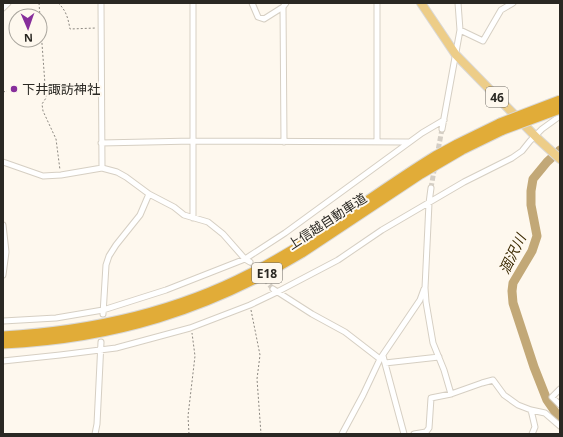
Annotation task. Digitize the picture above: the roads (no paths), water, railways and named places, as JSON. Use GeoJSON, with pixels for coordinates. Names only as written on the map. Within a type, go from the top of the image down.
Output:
{"type":"FeatureCollection","features":[{"type":"Feature","properties":{"kind":"highway","name":"上信越自動車道"},"geometry":{"type":"LineString","coordinates":[[3,336],[65,331],[112,323],[182,303],[228,284],[251,273],[296,247],[435,156],[457,144],[560,100]]}},
{"type":"Feature","properties":{"kind":"highway","name":"上信越自動車道"},"geometry":{"type":"LineString","coordinates":[[3,344],[47,341],[116,330],[164,317],[222,295],[279,267],[324,239],[421,174],[501,126],[560,109]]}},
{"type":"Feature","properties":{"kind":"main road","name":"46"},"geometry":{"type":"LineString","coordinates":[[421,3],[456,55],[536,137],[560,159]]}},
{"type":"Feature","properties":{"kind":"street"},"geometry":{"type":"LineString","coordinates":[[3,8],[8,3]]}},
{"type":"Feature","properties":{"kind":"street"},"geometry":{"type":"LineString","coordinates":[[101,3],[102,168]]}},
{"type":"Feature","properties":{"kind":"street"},"geometry":{"type":"LineString","coordinates":[[193,3],[193,218]]}},
{"type":"Feature","properties":{"kind":"street"},"geometry":{"type":"LineString","coordinates":[[252,3],[258,17],[264,19],[285,5]]}},
{"type":"Feature","properties":{"kind":"street"},"geometry":{"type":"LineString","coordinates":[[377,3],[377,142]]}},
{"type":"Feature","properties":{"kind":"street"},"geometry":{"type":"LineString","coordinates":[[442,129],[460,30],[458,3]]}},
{"type":"Feature","properties":{"kind":"street"},"geometry":{"type":"LineString","coordinates":[[460,30],[483,41],[501,10],[512,3]]}},
{"type":"Feature","properties":{"kind":"street"},"geometry":{"type":"LineString","coordinates":[[284,142],[285,5]]}},
{"type":"Feature","properties":{"kind":"street"},"geometry":{"type":"LineString","coordinates":[[3,361],[100,350],[122,346],[190,328],[250,305],[338,260],[382,230],[464,182],[512,158],[522,151],[542,129],[560,116]]}},
{"type":"Feature","properties":{"kind":"street"},"geometry":{"type":"LineString","coordinates":[[3,321],[56,318],[103,312],[247,260],[409,142],[444,120]]}},
{"type":"Feature","properties":{"kind":"street"},"geometry":{"type":"LineString","coordinates":[[101,143],[193,141],[409,142]]}},
{"type":"Feature","properties":{"kind":"street"},"geometry":{"type":"LineString","coordinates":[[3,162],[43,176],[61,175],[102,168],[117,172],[149,194],[174,207],[184,215],[208,222],[218,230],[247,260]]}},
{"type":"Feature","properties":{"kind":"street"},"geometry":{"type":"LineString","coordinates":[[431,188],[425,288],[428,320],[433,343],[444,370],[451,394]]}},
{"type":"Feature","properties":{"kind":"street"},"geometry":{"type":"LineString","coordinates":[[103,312],[106,265],[109,256],[140,215],[149,194]]}},
{"type":"Feature","properties":{"kind":"street"},"geometry":{"type":"LineString","coordinates":[[3,225],[6,252],[3,275]]}},
{"type":"Feature","properties":{"kind":"street"},"geometry":{"type":"LineString","coordinates":[[342,434],[364,396],[381,357],[420,300],[425,288]]}},
{"type":"Feature","properties":{"kind":"street"},"geometry":{"type":"LineString","coordinates":[[275,291],[345,332],[381,357],[385,363],[404,434]]}},
{"type":"Feature","properties":{"kind":"street"},"geometry":{"type":"LineString","coordinates":[[95,434],[97,424],[101,342]]}},
{"type":"Feature","properties":{"kind":"street"},"geometry":{"type":"LineString","coordinates":[[385,363],[439,358]]}},
{"type":"Feature","properties":{"kind":"street"},"geometry":{"type":"LineString","coordinates":[[414,434],[426,432],[429,428],[430,398],[451,394],[482,382],[493,380],[504,396],[518,405],[545,413],[560,426]]}},
{"type":"Feature","properties":{"kind":"street"},"geometry":{"type":"LineString","coordinates":[[560,389],[552,397],[560,405]]}},
{"type":"Feature","properties":{"kind":"street"},"geometry":{"type":"LineString","coordinates":[[531,410],[535,427],[532,434]]}},
{"type":"Feature","properties":{"kind":"waterway","name":"涸沢川"},"geometry":{"type":"LineString","coordinates":[[560,150],[547,162],[533,179],[531,205],[537,236],[532,251],[513,283],[512,291],[513,303],[534,367],[547,400],[560,419]]}},
{"type":"Feature","properties":{"kind":"tunnel"},"geometry":{"type":"LineString","coordinates":[[437,156],[442,129]]}},
{"type":"Feature","properties":{"kind":"tunnel"},"geometry":{"type":"LineString","coordinates":[[431,188],[435,165]]}},
{"type":"Feature","properties":{"kind":"tunnel"},"geometry":{"type":"LineString","coordinates":[[250,262],[273,289]]}},
{"type":"Feature","properties":{"kind":"place","name":"下井諏訪神社"},"geometry":{"type":"Point","coordinates":[14,89]}}]}
